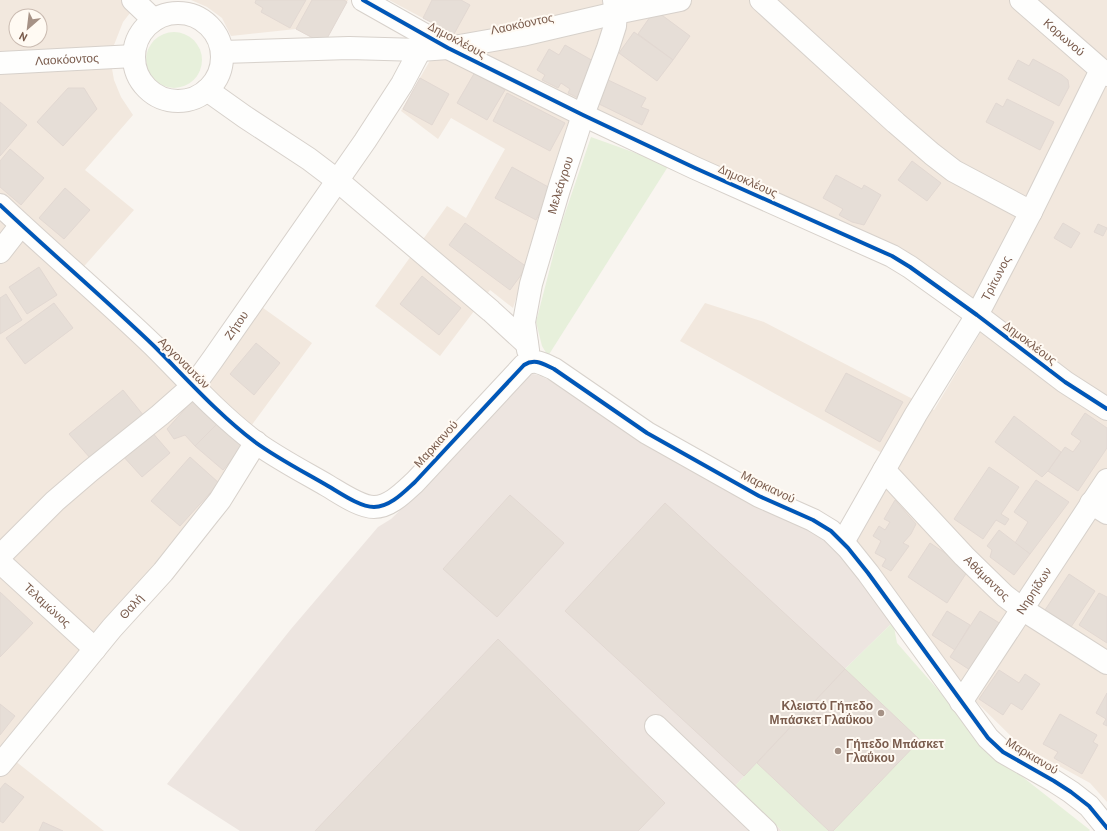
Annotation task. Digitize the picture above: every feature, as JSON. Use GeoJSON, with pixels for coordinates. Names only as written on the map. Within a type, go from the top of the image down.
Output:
{"type":"FeatureCollection","features":[{"type":"Feature","properties":{"kind":"street"},"geometry":{"type":"LineString","coordinates":[[133,0],[154,20]]}},
{"type":"Feature","properties":{"kind":"street","name":"Δημοκλέους"},"geometry":{"type":"LineString","coordinates":[[363,0],[448,48],[583,115],[695,168],[892,256],[910,267],[1065,382],[1107,409]]}},
{"type":"Feature","properties":{"kind":"street","name":"Λαοκόοντος"},"geometry":{"type":"LineString","coordinates":[[222,52],[349,48],[420,50],[448,48],[522,35],[615,6],[680,0]]}},
{"type":"Feature","properties":{"kind":"street"},"geometry":{"type":"LineString","coordinates":[[761,0],[932,154],[954,171],[1031,212]]}},
{"type":"Feature","properties":{"kind":"street","name":"Κορωνού"},"geometry":{"type":"LineString","coordinates":[[1021,0],[1104,73]]}},
{"type":"Feature","properties":{"kind":"street","name":"Μελεάγρου"},"geometry":{"type":"LineString","coordinates":[[528,353],[524,322],[531,284],[583,115],[615,26],[615,6]]}},
{"type":"Feature","properties":{"kind":"street"},"geometry":{"type":"LineString","coordinates":[[175,13],[197,17],[206,23],[214,32],[219,41],[222,52],[222,63],[214,82],[201,94],[187,100],[172,100],[157,96],[144,85],[138,76],[135,66],[135,46],[145,27],[163,15],[175,13]]}},
{"type":"Feature","properties":{"kind":"street","name":"Ζήτου"},"geometry":{"type":"LineString","coordinates":[[0,556],[36,518],[55,501],[160,415],[192,386],[214,359],[385,112],[420,50]]}},
{"type":"Feature","properties":{"kind":"street","name":"Λαοκόοντος"},"geometry":{"type":"LineString","coordinates":[[0,63],[134,56]]}},
{"type":"Feature","properties":{"kind":"street","name":"Τρίτωνος"},"geometry":{"type":"LineString","coordinates":[[843,542],[920,408],[977,316],[1104,73]]}},
{"type":"Feature","properties":{"kind":"street"},"geometry":{"type":"LineString","coordinates":[[207,90],[309,159],[338,181],[491,311],[528,353]]}},
{"type":"Feature","properties":{"kind":"street","name":"Αργοναυτών"},"geometry":{"type":"LineString","coordinates":[[0,205],[154,347],[192,386],[238,428],[256,442],[346,496],[359,503],[374,507]]}},
{"type":"Feature","properties":{"kind":"street"},"geometry":{"type":"LineString","coordinates":[[0,252],[21,225]]}},
{"type":"Feature","properties":{"kind":"street","name":"Μαρκιανού"},"geometry":{"type":"LineString","coordinates":[[374,507],[381,506],[394,499],[415,482],[524,365],[528,353],[539,362],[554,369],[647,433],[759,496],[813,520],[831,531],[843,542],[868,573],[988,738],[1003,752],[1071,792],[1089,806],[1107,828]]}},
{"type":"Feature","properties":{"kind":"street","name":"Θαλή"},"geometry":{"type":"LineString","coordinates":[[0,765],[95,649],[163,572],[220,500],[256,442]]}},
{"type":"Feature","properties":{"kind":"street","name":"Αθάμαντος"},"geometry":{"type":"LineString","coordinates":[[884,470],[964,556],[1005,596],[1022,609],[1107,664]]}},
{"type":"Feature","properties":{"kind":"street","name":"Νηρηίδων"},"geometry":{"type":"LineString","coordinates":[[961,702],[1022,609],[1099,508],[1107,480]]}},
{"type":"Feature","properties":{"kind":"street","name":"Τελαμώνος"},"geometry":{"type":"LineString","coordinates":[[0,562],[95,649]]}},
{"type":"Feature","properties":{"kind":"street"},"geometry":{"type":"LineString","coordinates":[[656,726],[766,831]]}},
{"type":"Feature","properties":{"kind":"shaded area"},"geometry":{"type":"Polygon","coordinates":[[[0,0],[152,0],[141,5],[130,13],[123,22],[114,45],[111,63],[114,80],[121,97],[133,115],[85,170],[134,210],[71,281],[181,384],[259,305],[312,343],[240,441],[244,445],[209,500],[0,749],[0,0]]]}},
{"type":"Feature","properties":{"kind":"shaded area"},"geometry":{"type":"Polygon","coordinates":[[[191,0],[348,0],[324,44],[296,29],[231,36],[222,18],[207,7],[191,0]]]}},
{"type":"Feature","properties":{"kind":"shaded area"},"geometry":{"type":"Polygon","coordinates":[[[389,0],[1107,0],[1107,802],[1090,783],[1019,744],[955,681],[853,541],[900,463],[680,341],[705,303],[764,322],[934,410],[992,313],[639,130],[579,101],[513,308],[490,290],[440,356],[375,306],[447,206],[466,218],[505,149],[451,118],[438,139],[401,111],[447,31],[389,0]]]}},
{"type":"Feature","properties":{"kind":"shaded area"},"geometry":{"type":"Polygon","coordinates":[[[533,374],[567,388],[804,525],[836,546],[893,622],[845,669],[735,786],[782,831],[240,831],[167,784],[291,629],[378,527],[391,519],[417,494],[529,375],[533,374]]]}},
{"type":"Feature","properties":{"kind":"shaded area"},"geometry":{"type":"Polygon","coordinates":[[[0,749],[104,831],[0,831],[0,749]]]}},
{"type":"Feature","properties":{"kind":"green space"},"geometry":{"type":"Polygon","coordinates":[[[174,32],[185,34],[194,40],[200,49],[202,60],[200,71],[194,80],[185,86],[174,88],[163,86],[154,80],[148,71],[146,60],[148,49],[154,40],[163,34],[174,32]]]}},
{"type":"Feature","properties":{"kind":"green space"},"geometry":{"type":"Polygon","coordinates":[[[591,137],[669,165],[548,356],[542,346],[536,322],[561,225],[591,137]]]}},
{"type":"Feature","properties":{"kind":"green space","name":"Κλειστό Γήπεδο Μπάσκετ Γλαΰκου"},"geometry":{"type":"Polygon","coordinates":[[[893,622],[897,643],[996,756],[1090,830],[1089,831],[782,831],[735,786],[845,669],[893,622]]]}},
{"type":"Feature","properties":{"kind":"building"},"geometry":{"type":"Polygon","coordinates":[[[256,0],[306,0],[290,28],[261,12],[263,8],[255,3],[256,0]]]}},
{"type":"Feature","properties":{"kind":"building"},"geometry":{"type":"Polygon","coordinates":[[[312,0],[344,0],[347,2],[324,44],[296,29],[312,0]]]}},
{"type":"Feature","properties":{"kind":"building"},"geometry":{"type":"Polygon","coordinates":[[[432,0],[461,0],[470,5],[454,34],[423,18],[432,0]]]}},
{"type":"Feature","properties":{"kind":"building"},"geometry":{"type":"Polygon","coordinates":[[[655,10],[690,36],[673,60],[638,34],[655,10]]]}},
{"type":"Feature","properties":{"kind":"building"},"geometry":{"type":"Polygon","coordinates":[[[634,32],[673,60],[657,81],[619,53],[634,32]]]}},
{"type":"Feature","properties":{"kind":"building"},"geometry":{"type":"Polygon","coordinates":[[[565,45],[595,62],[580,99],[568,93],[570,89],[561,83],[558,88],[542,80],[545,75],[537,70],[549,49],[559,55],[565,45]]]}},
{"type":"Feature","properties":{"kind":"building"},"geometry":{"type":"Polygon","coordinates":[[[1033,59],[1062,75],[1068,80],[1069,87],[1059,106],[1008,79],[1018,60],[1029,66],[1033,59]]]}},
{"type":"Feature","properties":{"kind":"building"},"geometry":{"type":"Polygon","coordinates":[[[475,72],[505,90],[487,120],[457,103],[475,72]]]}},
{"type":"Feature","properties":{"kind":"building"},"geometry":{"type":"Polygon","coordinates":[[[420,78],[449,94],[432,125],[403,109],[420,78]]]}},
{"type":"Feature","properties":{"kind":"building"},"geometry":{"type":"Polygon","coordinates":[[[606,79],[646,98],[641,107],[649,110],[642,125],[595,102],[606,79]]]}},
{"type":"Feature","properties":{"kind":"building"},"geometry":{"type":"Polygon","coordinates":[[[68,88],[84,88],[97,109],[63,146],[37,122],[68,88]]]}},
{"type":"Feature","properties":{"kind":"building"},"geometry":{"type":"Polygon","coordinates":[[[507,93],[565,123],[550,151],[493,121],[507,93]]]}},
{"type":"Feature","properties":{"kind":"building"},"geometry":{"type":"Polygon","coordinates":[[[1007,99],[1054,122],[1040,150],[986,122],[996,103],[1003,107],[1007,99]]]}},
{"type":"Feature","properties":{"kind":"building"},"geometry":{"type":"Polygon","coordinates":[[[0,102],[27,125],[0,156],[0,102]]]}},
{"type":"Feature","properties":{"kind":"building"},"geometry":{"type":"Polygon","coordinates":[[[10,149],[44,178],[21,205],[0,187],[0,161],[10,149]]]}},
{"type":"Feature","properties":{"kind":"building"},"geometry":{"type":"Polygon","coordinates":[[[912,161],[941,183],[927,201],[898,180],[912,161]]]}},
{"type":"Feature","properties":{"kind":"building"},"geometry":{"type":"Polygon","coordinates":[[[512,167],[552,189],[536,220],[495,198],[512,167]]]}},
{"type":"Feature","properties":{"kind":"building"},"geometry":{"type":"Polygon","coordinates":[[[836,175],[862,189],[864,185],[881,195],[864,225],[852,222],[839,215],[843,209],[823,198],[836,175]]]}},
{"type":"Feature","properties":{"kind":"building"},"geometry":{"type":"Polygon","coordinates":[[[65,188],[90,210],[64,239],[39,218],[65,188]]]}},
{"type":"Feature","properties":{"kind":"building"},"geometry":{"type":"Polygon","coordinates":[[[465,223],[527,267],[510,290],[449,245],[465,223]]]}},
{"type":"Feature","properties":{"kind":"building"},"geometry":{"type":"Polygon","coordinates":[[[1063,223],[1080,233],[1071,248],[1054,238],[1063,223]]]}},
{"type":"Feature","properties":{"kind":"building"},"geometry":{"type":"Polygon","coordinates":[[[1098,224],[1107,228],[1103,236],[1094,232],[1098,224]]]}},
{"type":"Feature","properties":{"kind":"building"},"geometry":{"type":"Polygon","coordinates":[[[39,267],[57,295],[27,314],[9,287],[39,267]]]}},
{"type":"Feature","properties":{"kind":"building"},"geometry":{"type":"Polygon","coordinates":[[[422,276],[461,308],[439,335],[400,304],[422,276]]]}},
{"type":"Feature","properties":{"kind":"building"},"geometry":{"type":"Polygon","coordinates":[[[6,294],[22,320],[0,334],[0,298],[6,294]]]}},
{"type":"Feature","properties":{"kind":"building"},"geometry":{"type":"Polygon","coordinates":[[[54,303],[73,328],[25,364],[6,338],[54,303]]]}},
{"type":"Feature","properties":{"kind":"building"},"geometry":{"type":"Polygon","coordinates":[[[256,343],[280,363],[254,395],[230,374],[256,343]]]}},
{"type":"Feature","properties":{"kind":"building"},"geometry":{"type":"Polygon","coordinates":[[[846,373],[903,402],[880,442],[825,411],[846,373]]]}},
{"type":"Feature","properties":{"kind":"building"},"geometry":{"type":"Polygon","coordinates":[[[123,390],[144,416],[91,459],[69,434],[123,390]]]}},
{"type":"Feature","properties":{"kind":"building"},"geometry":{"type":"Polygon","coordinates":[[[194,399],[218,423],[195,446],[185,435],[174,439],[167,429],[194,399]]]}},
{"type":"Feature","properties":{"kind":"building"},"geometry":{"type":"Polygon","coordinates":[[[1085,413],[1107,428],[1107,448],[1078,491],[1048,471],[1065,447],[1073,452],[1081,441],[1071,434],[1085,413]]]}},
{"type":"Feature","properties":{"kind":"building"},"geometry":{"type":"Polygon","coordinates":[[[1014,416],[1061,452],[1042,477],[995,442],[1014,416]]]}},
{"type":"Feature","properties":{"kind":"building"},"geometry":{"type":"Polygon","coordinates":[[[218,423],[244,445],[223,470],[195,446],[218,423]]]}},
{"type":"Feature","properties":{"kind":"building"},"geometry":{"type":"Polygon","coordinates":[[[151,431],[170,453],[142,477],[122,455],[151,431]]]}},
{"type":"Feature","properties":{"kind":"building"},"geometry":{"type":"Polygon","coordinates":[[[190,457],[219,483],[180,526],[151,501],[190,457]]]}},
{"type":"Feature","properties":{"kind":"building"},"geometry":{"type":"Polygon","coordinates":[[[989,467],[1019,487],[1001,514],[1009,519],[1005,525],[996,520],[983,539],[954,519],[989,467]]]}},
{"type":"Feature","properties":{"kind":"building"},"geometry":{"type":"Polygon","coordinates":[[[1036,480],[1069,502],[1030,554],[1015,543],[1028,522],[1014,512],[1036,480]]]}},
{"type":"Feature","properties":{"kind":"building"},"geometry":{"type":"Polygon","coordinates":[[[510,495],[564,543],[497,617],[443,569],[510,495]]]}},
{"type":"Feature","properties":{"kind":"building"},"geometry":{"type":"Polygon","coordinates":[[[895,500],[916,524],[911,534],[903,543],[909,546],[891,571],[882,566],[886,559],[875,553],[881,541],[873,536],[879,526],[885,530],[890,522],[884,519],[895,500]]]}},
{"type":"Feature","properties":{"kind":"building"},"geometry":{"type":"Polygon","coordinates":[[[665,503],[845,669],[744,776],[565,611],[665,503]]]}},
{"type":"Feature","properties":{"kind":"building"},"geometry":{"type":"Polygon","coordinates":[[[999,530],[1030,554],[1014,575],[990,557],[992,550],[987,546],[999,530]]]}},
{"type":"Feature","properties":{"kind":"building"},"geometry":{"type":"Polygon","coordinates":[[[930,543],[969,569],[947,603],[908,577],[930,543]]]}},
{"type":"Feature","properties":{"kind":"building"},"geometry":{"type":"Polygon","coordinates":[[[1069,574],[1095,591],[1069,630],[1043,613],[1069,574]]]}},
{"type":"Feature","properties":{"kind":"building"},"geometry":{"type":"Polygon","coordinates":[[[0,592],[33,623],[0,657],[0,592]]]}},
{"type":"Feature","properties":{"kind":"building"},"geometry":{"type":"Polygon","coordinates":[[[1099,593],[1107,597],[1107,643],[1079,625],[1099,593]]]}},
{"type":"Feature","properties":{"kind":"building"},"geometry":{"type":"Polygon","coordinates":[[[947,611],[970,625],[955,650],[932,635],[947,611]]]}},
{"type":"Feature","properties":{"kind":"building"},"geometry":{"type":"Polygon","coordinates":[[[980,611],[1001,624],[970,670],[950,657],[980,611]]]}},
{"type":"Feature","properties":{"kind":"building"},"geometry":{"type":"Polygon","coordinates":[[[498,639],[665,803],[638,831],[315,831],[498,639]]]}},
{"type":"Feature","properties":{"kind":"building","name":"Γήπεδο Μπάσκετ Γλαΰκου"},"geometry":{"type":"Polygon","coordinates":[[[845,669],[920,740],[833,831],[829,831],[757,763],[845,669]]]}},
{"type":"Feature","properties":{"kind":"building"},"geometry":{"type":"Polygon","coordinates":[[[999,670],[1019,683],[1025,674],[1040,684],[1022,710],[1011,703],[1003,715],[979,699],[999,670]]]}},
{"type":"Feature","properties":{"kind":"building"},"geometry":{"type":"Polygon","coordinates":[[[1107,693],[1107,726],[1103,724],[1106,719],[1096,713],[1107,693]]]}},
{"type":"Feature","properties":{"kind":"building"},"geometry":{"type":"Polygon","coordinates":[[[0,704],[15,716],[0,735],[0,704]]]}},
{"type":"Feature","properties":{"kind":"building"},"geometry":{"type":"Polygon","coordinates":[[[1060,714],[1097,735],[1093,742],[1098,745],[1082,774],[1054,758],[1058,752],[1043,744],[1060,714]]]}},
{"type":"Feature","properties":{"kind":"building"},"geometry":{"type":"Polygon","coordinates":[[[5,783],[24,797],[3,823],[0,821],[0,789],[5,783]]]}},
{"type":"Feature","properties":{"kind":"building"},"geometry":{"type":"Polygon","coordinates":[[[43,822],[63,831],[39,831],[43,822]]]}},
{"type":"Feature","properties":{"kind":"cycle path"},"geometry":{"type":"LineString","coordinates":[[363,0],[448,48],[583,115],[695,168],[892,256],[910,267],[977,315],[1065,382],[1107,409]]}},
{"type":"Feature","properties":{"kind":"cycle path"},"geometry":{"type":"LineString","coordinates":[[0,205],[135,328],[215,408],[241,431],[263,448],[281,459],[344,496],[363,505],[374,507],[391,502],[415,482],[524,365],[535,362],[554,369],[647,433],[759,496],[813,520],[831,531],[848,548],[868,573],[988,738],[1003,752],[1071,792],[1089,806],[1107,828]]}},
{"type":"Feature","properties":{"kind":"place","name":"Κλειστό Γήπεδο Μπάσκετ Γλαΰκου"},"geometry":{"type":"Point","coordinates":[881,713]}},
{"type":"Feature","properties":{"kind":"place","name":"Γήπεδο Μπάσκετ Γλαΰκου"},"geometry":{"type":"Point","coordinates":[838,751]}}]}
